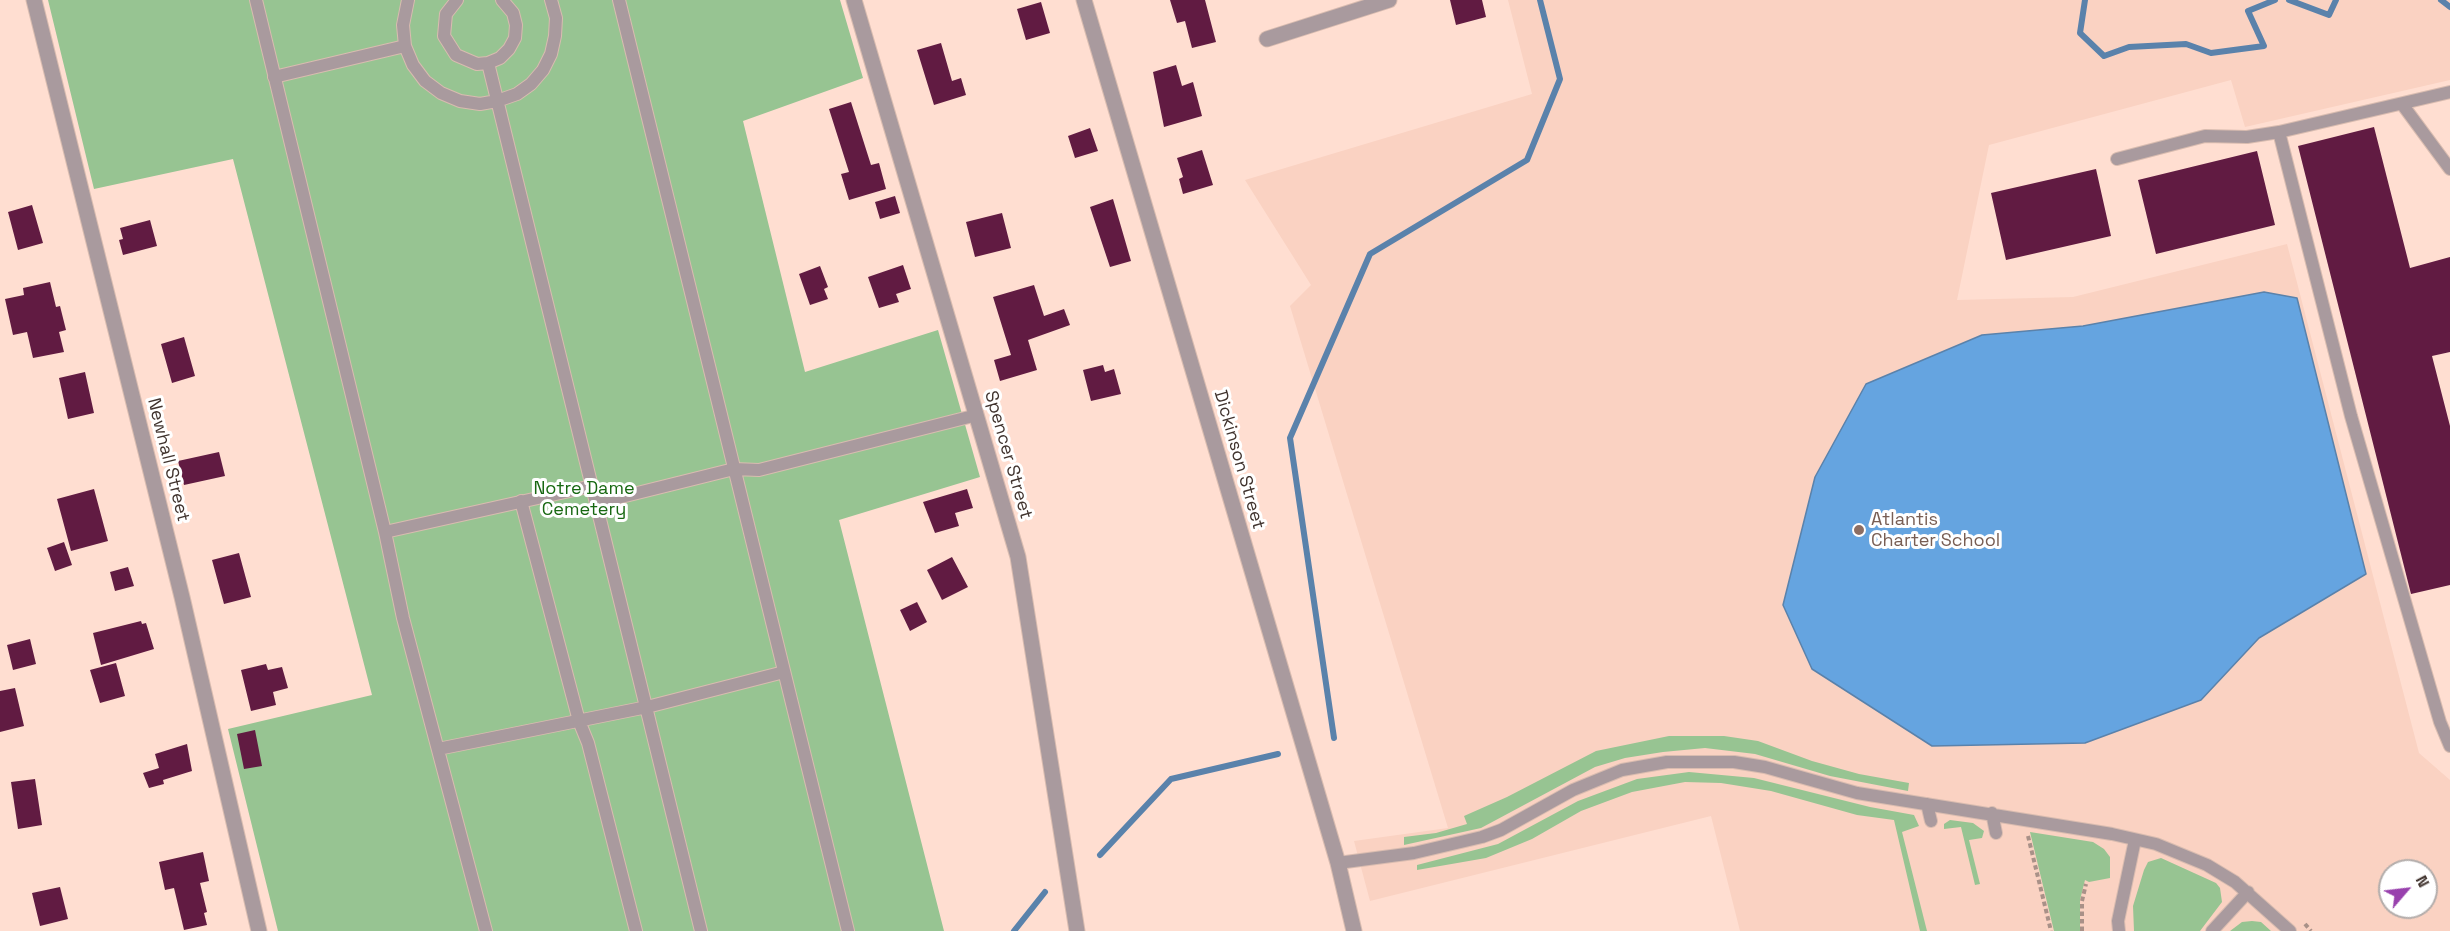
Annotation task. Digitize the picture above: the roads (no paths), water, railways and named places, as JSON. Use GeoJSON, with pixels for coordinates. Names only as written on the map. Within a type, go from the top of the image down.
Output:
{"type":"FeatureCollection","features":[{"type":"Feature","properties":{"kind":"street","name":"Newhall Street"},"geometry":{"type":"LineString","coordinates":[[34,0],[182,597],[260,931]]}},
{"type":"Feature","properties":{"kind":"street","name":"Spencer Street"},"geometry":{"type":"LineString","coordinates":[[854,0],[1018,557],[1077,931]]}},
{"type":"Feature","properties":{"kind":"street","name":"Dickinson Street"},"geometry":{"type":"LineString","coordinates":[[1084,0],[1338,863],[1354,931]]}},
{"type":"Feature","properties":{"kind":"street"},"geometry":{"type":"LineString","coordinates":[[1267,39],[1389,0]]}},
{"type":"Feature","properties":{"kind":"lane"},"geometry":{"type":"LineString","coordinates":[[256,0],[385,532],[403,618],[486,931]]}},
{"type":"Feature","properties":{"kind":"lane"},"geometry":{"type":"LineString","coordinates":[[408,0],[403,25],[405,46],[413,64],[425,81],[441,93],[460,101],[480,104],[517,94],[531,84],[543,70],[551,54],[555,36],[556,18],[551,0]]}},
{"type":"Feature","properties":{"kind":"lane"},"geometry":{"type":"LineString","coordinates":[[457,0],[446,14],[444,25],[449,47],[466,61],[488,63],[500,58],[509,49],[514,38],[513,13],[502,0]]}},
{"type":"Feature","properties":{"kind":"lane"},"geometry":{"type":"LineString","coordinates":[[619,0],[848,931]]}},
{"type":"Feature","properties":{"kind":"lane"},"geometry":{"type":"LineString","coordinates":[[274,77],[405,46]]}},
{"type":"Feature","properties":{"kind":"lane"},"geometry":{"type":"LineString","coordinates":[[488,63],[701,931]]}},
{"type":"Feature","properties":{"kind":"lane"},"geometry":{"type":"LineString","coordinates":[[2117,159],[2205,136],[2247,137],[2279,132],[2450,92]]}},
{"type":"Feature","properties":{"kind":"lane"},"geometry":{"type":"LineString","coordinates":[[2403,104],[2450,169]]}},
{"type":"Feature","properties":{"kind":"lane"},"geometry":{"type":"LineString","coordinates":[[2279,132],[2351,416],[2436,711],[2450,746]]}},
{"type":"Feature","properties":{"kind":"lane"},"geometry":{"type":"LineString","coordinates":[[597,503],[734,469],[759,470],[977,415]]}},
{"type":"Feature","properties":{"kind":"lane"},"geometry":{"type":"LineString","coordinates":[[385,532],[592,486]]}},
{"type":"Feature","properties":{"kind":"lane"},"geometry":{"type":"LineString","coordinates":[[521,501],[579,721],[588,743],[636,931]]}},
{"type":"Feature","properties":{"kind":"lane"},"geometry":{"type":"LineString","coordinates":[[438,749],[647,707],[784,672]]}},
{"type":"Feature","properties":{"kind":"lane"},"geometry":{"type":"LineString","coordinates":[[1338,863],[1414,854],[1482,837],[1501,830],[1600,778],[1622,770],[1667,762],[1734,762],[1765,767],[1857,793],[1992,813],[2135,840],[2183,854],[2207,865],[2248,892],[2290,931]]}},
{"type":"Feature","properties":{"kind":"lane"},"geometry":{"type":"LineString","coordinates":[[1927,804],[1931,821]]}},
{"type":"Feature","properties":{"kind":"lane"},"geometry":{"type":"LineString","coordinates":[[1992,813],[1996,833]]}},
{"type":"Feature","properties":{"kind":"lane"},"geometry":{"type":"LineString","coordinates":[[2119,931],[2118,921],[2135,840]]}},
{"type":"Feature","properties":{"kind":"lane"},"geometry":{"type":"LineString","coordinates":[[2212,931],[2248,892]]}},
{"type":"Feature","properties":{"kind":"water"},"geometry":{"type":"Polygon","coordinates":[[[2264,292],[2297,298],[2366,574],[2259,638],[2201,700],[2085,743],[1932,746],[1812,669],[1783,605],[1815,477],[1866,384],[1982,335],[2083,326],[2264,292]]]}},
{"type":"Feature","properties":{"kind":"waterway"},"geometry":{"type":"LineString","coordinates":[[1334,738],[1290,438],[1370,254],[1527,160],[1560,79],[1540,0]]}},
{"type":"Feature","properties":{"kind":"waterway"},"geometry":{"type":"LineString","coordinates":[[2085,0],[2080,33],[2104,56],[2129,47],[2186,44],[2211,53],[2264,46],[2248,11],[2275,0]]}},
{"type":"Feature","properties":{"kind":"waterway"},"geometry":{"type":"LineString","coordinates":[[2289,0],[2329,15],[2336,0]]}},
{"type":"Feature","properties":{"kind":"waterway"},"geometry":{"type":"LineString","coordinates":[[2441,0],[2450,7]]}},
{"type":"Feature","properties":{"kind":"waterway"},"geometry":{"type":"LineString","coordinates":[[1100,855],[1171,779],[1278,754]]}},
{"type":"Feature","properties":{"kind":"waterway"},"geometry":{"type":"LineString","coordinates":[[1014,931],[1045,892]]}},
{"type":"Feature","properties":{"kind":"place","name":"Atlantis Charter School"},"geometry":{"type":"Point","coordinates":[1859,530]}},
{"type":"Feature","properties":{"kind":"park label","name":"Notre Dame Cemetery"},"geometry":{"type":"Point","coordinates":[584,499]}}]}
